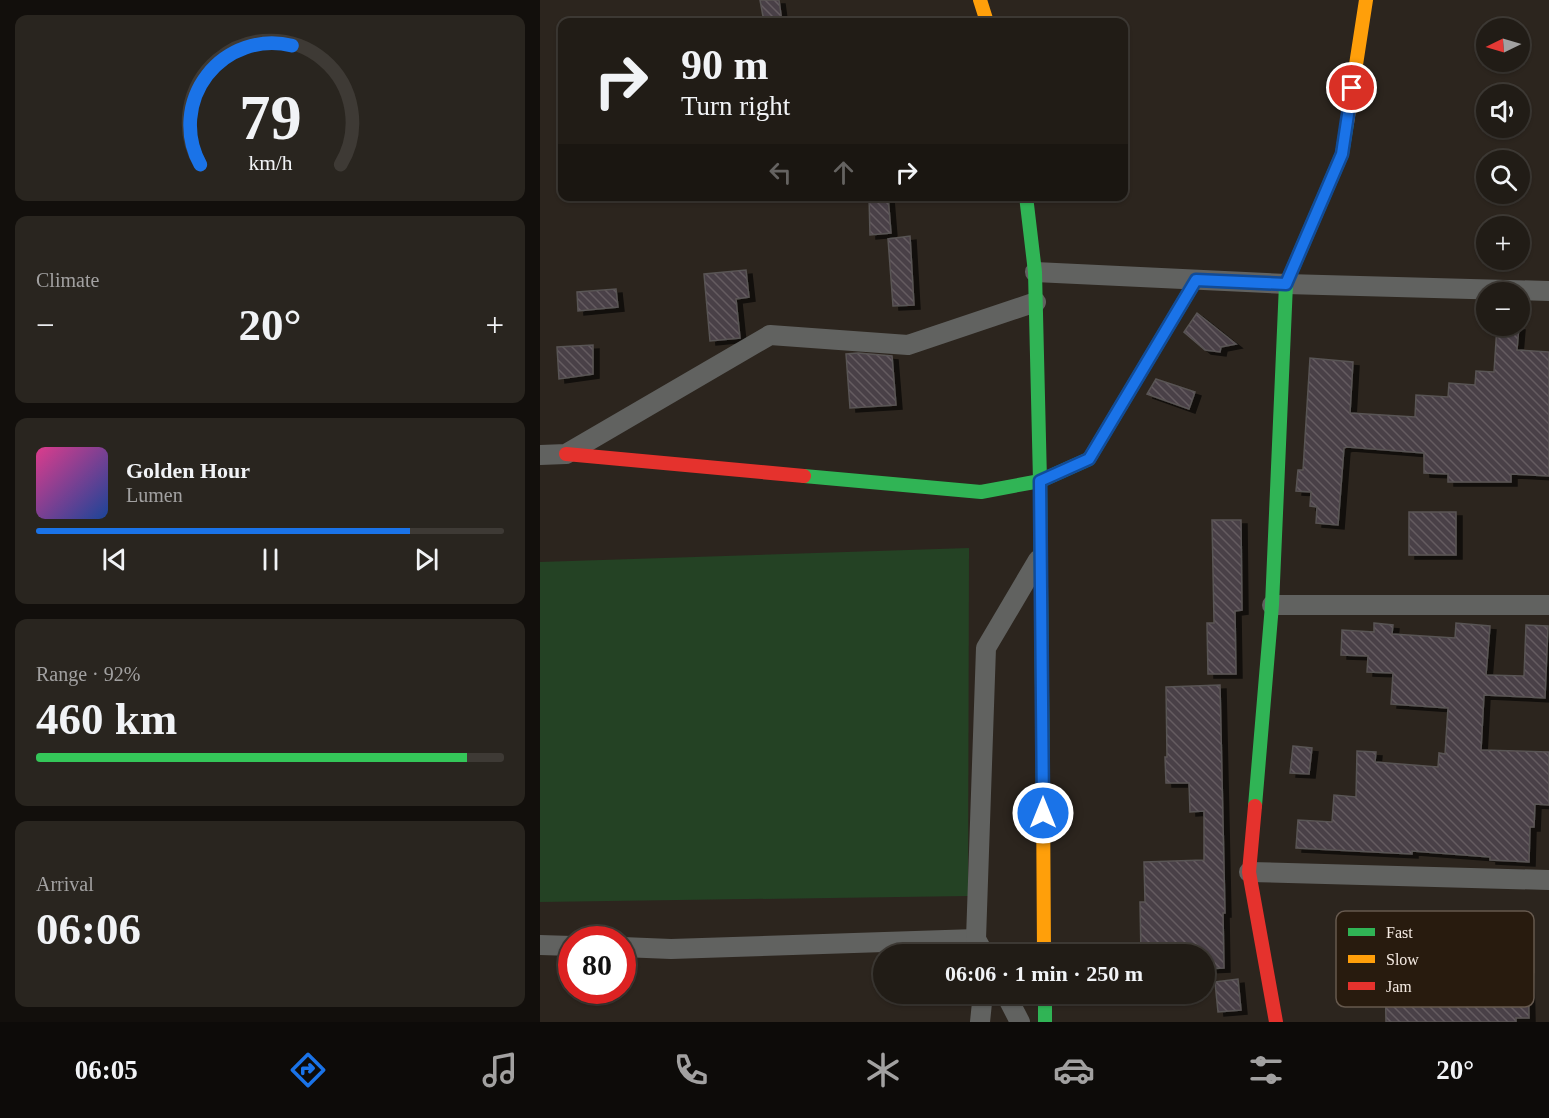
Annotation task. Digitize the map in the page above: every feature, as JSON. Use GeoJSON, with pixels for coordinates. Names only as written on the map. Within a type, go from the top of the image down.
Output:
{"type":"FeatureCollection","features":[{"type":"Feature","properties":{"kind":"main road"},"geometry":{"type":"LineString","coordinates":[[980,0],[986,18]]}},
{"type":"Feature","properties":{"kind":"main road"},"geometry":{"type":"LineString","coordinates":[[1276,1022],[1249,872],[1272,605],[1286,284],[1342,154],[1366,0]]}},
{"type":"Feature","properties":{"kind":"main road"},"geometry":{"type":"LineString","coordinates":[[1027,201],[1036,302],[1041,556],[1044,944]]}},
{"type":"Feature","properties":{"kind":"main road"},"geometry":{"type":"LineString","coordinates":[[566,454],[981,492],[1040,481],[1089,459],[1196,280]]}},
{"type":"Feature","properties":{"kind":"main road"},"geometry":{"type":"LineString","coordinates":[[1045,1004],[1045,1022]]}},
{"type":"Feature","properties":{"kind":"street"},"geometry":{"type":"LineString","coordinates":[[1035,272],[1286,284],[1549,291]]}},
{"type":"Feature","properties":{"kind":"street"},"geometry":{"type":"LineString","coordinates":[[540,455],[566,454],[770,335],[908,345],[1036,302]]}},
{"type":"Feature","properties":{"kind":"street"},"geometry":{"type":"LineString","coordinates":[[979,944],[986,648],[1041,556]]}},
{"type":"Feature","properties":{"kind":"street"},"geometry":{"type":"LineString","coordinates":[[1272,605],[1549,605]]}},
{"type":"Feature","properties":{"kind":"street"},"geometry":{"type":"LineString","coordinates":[[1249,872],[1549,880]]}},
{"type":"Feature","properties":{"kind":"street"},"geometry":{"type":"LineString","coordinates":[[540,945],[558,946]]}},
{"type":"Feature","properties":{"kind":"street"},"geometry":{"type":"LineString","coordinates":[[636,948],[873,949]]}},
{"type":"Feature","properties":{"kind":"street"},"geometry":{"type":"LineString","coordinates":[[980,1022],[982,1004]]}},
{"type":"Feature","properties":{"kind":"street"},"geometry":{"type":"LineString","coordinates":[[1011,1004],[1020,1022]]}},
{"type":"Feature","properties":{"kind":"green space"},"geometry":{"type":"Polygon","coordinates":[[[969,548],[968,896],[540,902],[540,562],[969,548]]]}},
{"type":"Feature","properties":{"kind":"building"},"geometry":{"type":"Polygon","coordinates":[[[760,0],[779,0],[781,18],[763,18],[760,0]]]}},
{"type":"Feature","properties":{"kind":"building"},"geometry":{"type":"Polygon","coordinates":[[[869,201],[888,201],[891,233],[870,235],[869,201]]]}},
{"type":"Feature","properties":{"kind":"building"},"geometry":{"type":"Polygon","coordinates":[[[910,236],[914,305],[893,306],[888,239],[910,236]]]}},
{"type":"Feature","properties":{"kind":"building"},"geometry":{"type":"Polygon","coordinates":[[[746,270],[749,297],[736,299],[740,338],[710,341],[704,274],[746,270]]]}},
{"type":"Feature","properties":{"kind":"building"},"geometry":{"type":"Polygon","coordinates":[[[616,289],[618,307],[578,311],[577,292],[616,289]]]}},
{"type":"Feature","properties":{"kind":"building"},"geometry":{"type":"Polygon","coordinates":[[[1197,313],[1236,344],[1221,347],[1220,352],[1205,350],[1184,332],[1197,313]]]}},
{"type":"Feature","properties":{"kind":"building"},"geometry":{"type":"Polygon","coordinates":[[[1496,336],[1518,336],[1517,350],[1549,352],[1549,476],[1511,474],[1511,482],[1448,482],[1448,474],[1424,473],[1424,453],[1347,447],[1344,448],[1338,525],[1316,523],[1317,507],[1310,506],[1311,492],[1296,491],[1298,470],[1303,470],[1310,358],[1353,362],[1350,413],[1415,417],[1416,395],[1448,397],[1449,383],[1475,385],[1476,371],[1494,372],[1496,336]]]}},
{"type":"Feature","properties":{"kind":"building"},"geometry":{"type":"Polygon","coordinates":[[[593,345],[593,374],[559,379],[557,347],[593,345]]]}},
{"type":"Feature","properties":{"kind":"building"},"geometry":{"type":"Polygon","coordinates":[[[846,354],[892,356],[896,405],[850,408],[846,354]]]}},
{"type":"Feature","properties":{"kind":"building"},"geometry":{"type":"Polygon","coordinates":[[[1156,379],[1195,392],[1189,409],[1147,394],[1156,379]]]}},
{"type":"Feature","properties":{"kind":"building"},"geometry":{"type":"Polygon","coordinates":[[[1409,512],[1456,512],[1456,555],[1409,555],[1409,512]]]}},
{"type":"Feature","properties":{"kind":"building"},"geometry":{"type":"Polygon","coordinates":[[[1212,520],[1241,520],[1242,610],[1235,611],[1236,674],[1208,674],[1207,623],[1214,623],[1212,520]]]}},
{"type":"Feature","properties":{"kind":"building"},"geometry":{"type":"Polygon","coordinates":[[[1374,623],[1393,625],[1392,634],[1455,638],[1456,623],[1490,626],[1486,675],[1524,676],[1526,625],[1548,626],[1545,698],[1484,695],[1481,750],[1549,752],[1549,805],[1535,804],[1534,827],[1530,827],[1529,862],[1412,851],[1412,854],[1296,848],[1298,820],[1332,822],[1334,795],[1356,797],[1357,751],[1376,752],[1375,762],[1438,767],[1439,753],[1445,754],[1448,708],[1391,704],[1393,673],[1367,672],[1368,656],[1341,655],[1342,630],[1374,632],[1374,623]]]}},
{"type":"Feature","properties":{"kind":"building"},"geometry":{"type":"Polygon","coordinates":[[[1220,685],[1224,968],[1215,968],[1215,944],[1141,944],[1140,902],[1145,902],[1144,862],[1204,860],[1204,811],[1190,812],[1189,783],[1166,783],[1166,687],[1220,685]]]}},
{"type":"Feature","properties":{"kind":"building"},"geometry":{"type":"Polygon","coordinates":[[[1293,746],[1312,748],[1309,774],[1290,773],[1293,746]]]}},
{"type":"Feature","properties":{"kind":"building"},"geometry":{"type":"Polygon","coordinates":[[[1238,979],[1241,1010],[1218,1012],[1215,982],[1238,979]]]}},
{"type":"Feature","properties":{"kind":"building"},"geometry":{"type":"Polygon","coordinates":[[[1386,1007],[1529,1007],[1529,1018],[1516,1018],[1516,1022],[1386,1022],[1386,1007]]]}},
{"type":"Feature","properties":{"kind":"traffic: fast"},"geometry":{"type":"LineString","coordinates":[[1255,806],[1272,605],[1286,284],[1342,154],[1347,123]]}},
{"type":"Feature","properties":{"kind":"traffic: fast"},"geometry":{"type":"LineString","coordinates":[[1027,201],[1035,272],[1043,791]]}},
{"type":"Feature","properties":{"kind":"traffic: fast"},"geometry":{"type":"LineString","coordinates":[[804,476],[981,492],[1040,481],[1089,459],[1196,280]]}},
{"type":"Feature","properties":{"kind":"traffic: fast"},"geometry":{"type":"LineString","coordinates":[[1045,1004],[1045,1022]]}},
{"type":"Feature","properties":{"kind":"traffic: slow"},"geometry":{"type":"LineString","coordinates":[[980,0],[986,18]]}},
{"type":"Feature","properties":{"kind":"traffic: slow"},"geometry":{"type":"LineString","coordinates":[[1347,123],[1366,0]]}},
{"type":"Feature","properties":{"kind":"traffic: slow"},"geometry":{"type":"LineString","coordinates":[[1043,791],[1044,944]]}},
{"type":"Feature","properties":{"kind":"traffic: jam"},"geometry":{"type":"LineString","coordinates":[[566,454],[804,476]]}},
{"type":"Feature","properties":{"kind":"traffic: jam"},"geometry":{"type":"LineString","coordinates":[[1255,806],[1249,872],[1276,1022]]}},
{"type":"Feature","properties":{"kind":"route"},"geometry":{"type":"LineString","coordinates":[[1043,813],[1040,481],[1089,459],[1196,280],[1286,284],[1342,154],[1352,88]]}}]}
